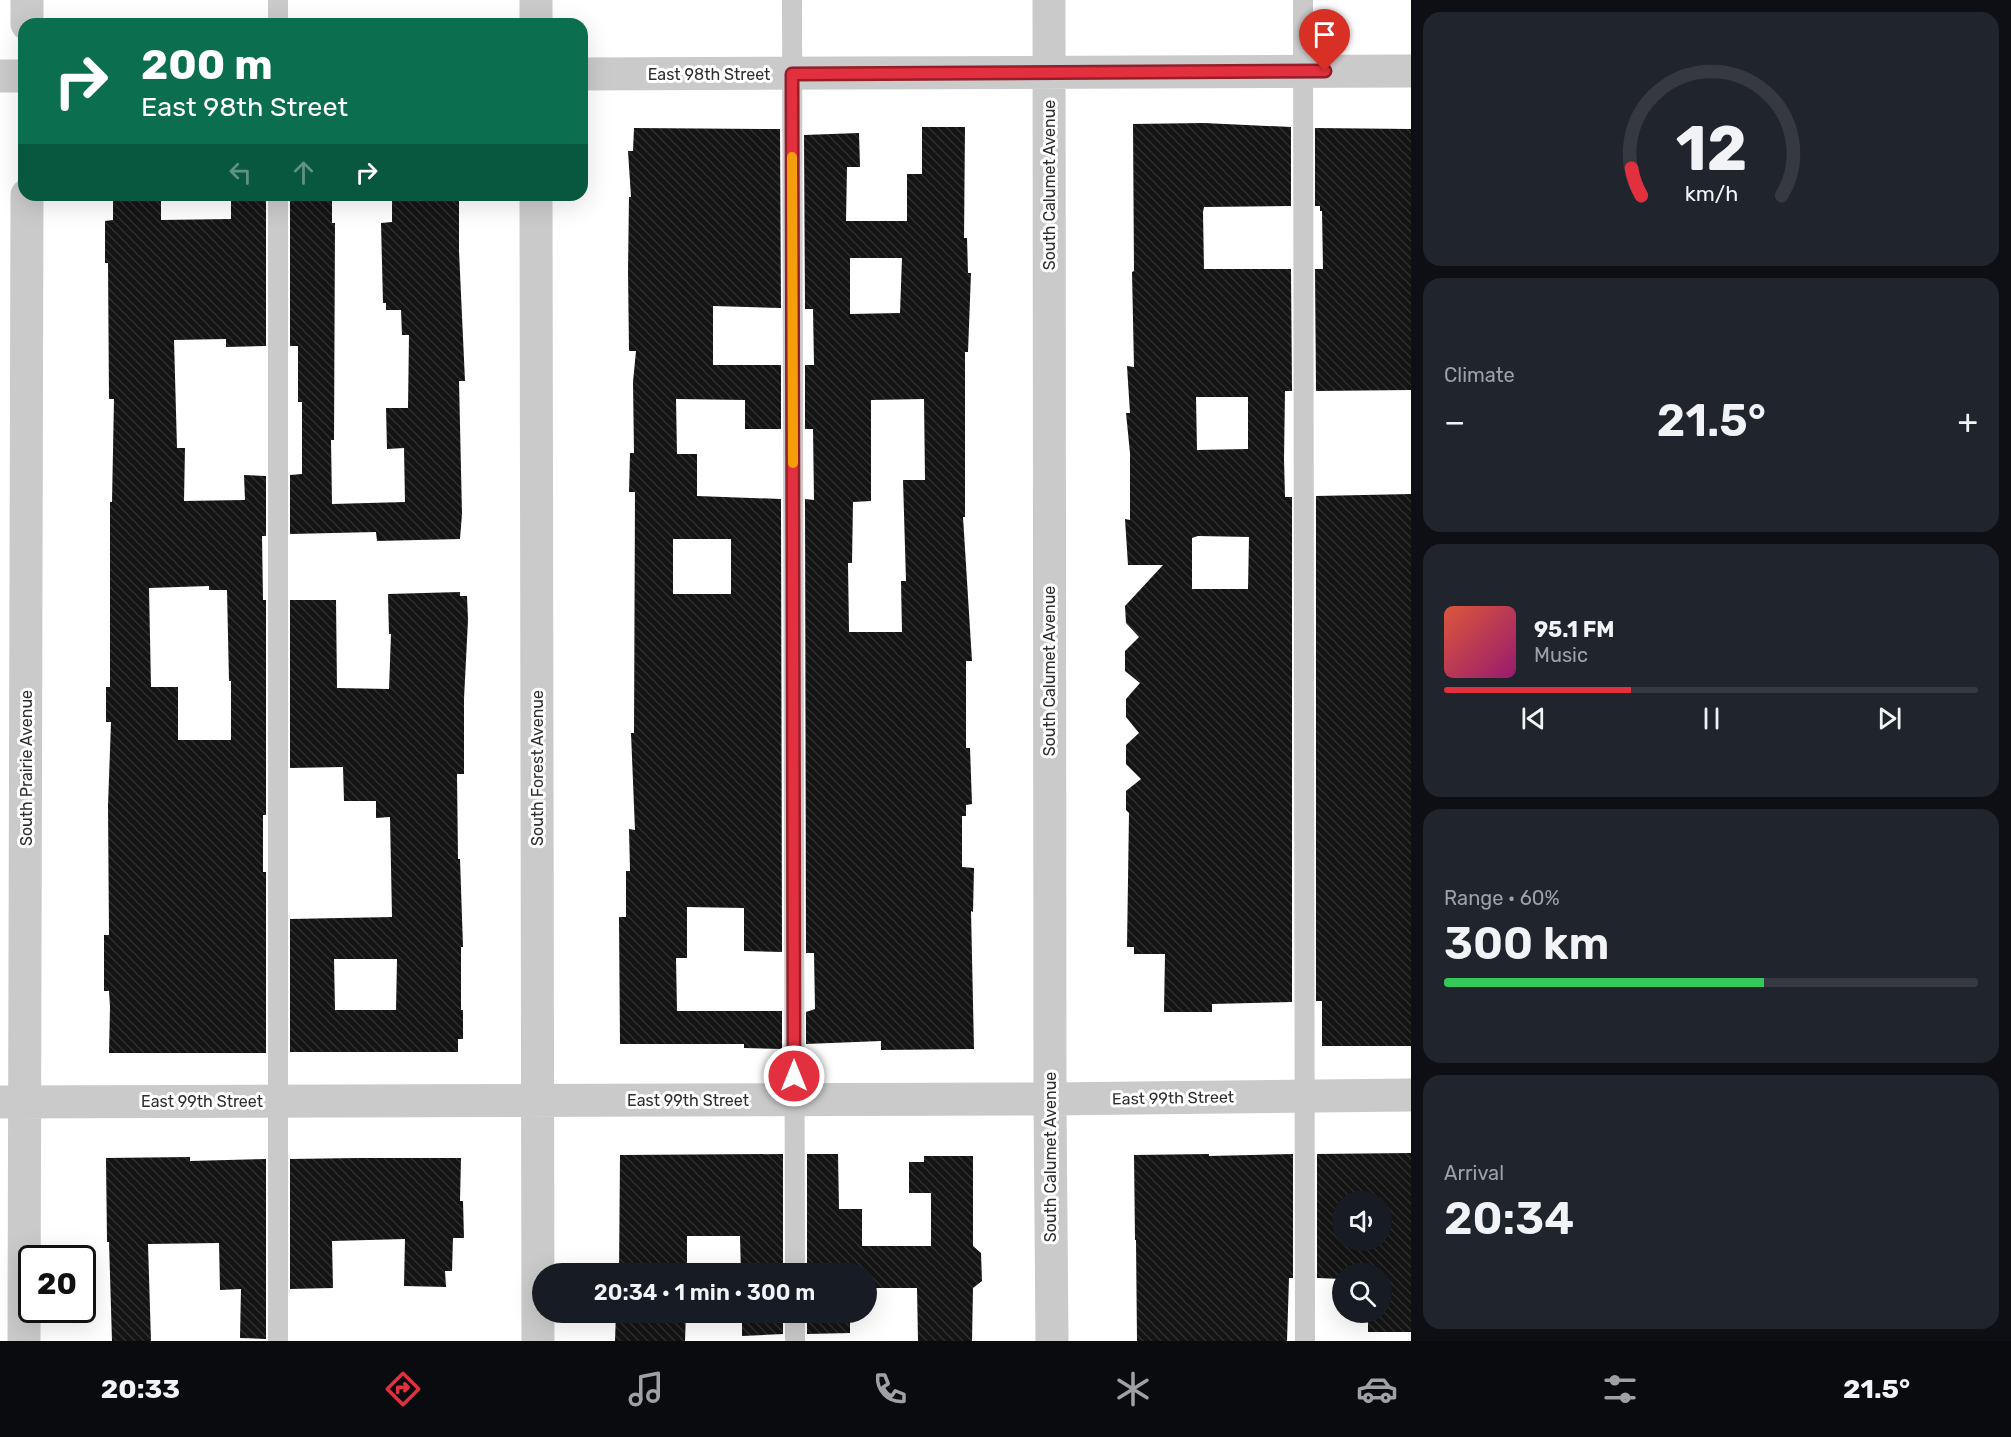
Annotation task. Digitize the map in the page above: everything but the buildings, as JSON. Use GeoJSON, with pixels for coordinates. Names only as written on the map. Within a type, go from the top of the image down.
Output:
{"type":"FeatureCollection","features":[{"type":"Feature","properties":{"kind":"street"},"geometry":{"type":"LineString","coordinates":[[27,0],[27,18]]}},
{"type":"Feature","properties":{"kind":"street"},"geometry":{"type":"LineString","coordinates":[[536,0],[536,18]]}},
{"type":"Feature","properties":{"kind":"street","name":"South Calumet Avenue"},"geometry":{"type":"LineString","coordinates":[[1049,0],[1052,1341]]}},
{"type":"Feature","properties":{"kind":"street","name":"East 98th Street"},"geometry":{"type":"LineString","coordinates":[[588,74],[1411,70]]}},
{"type":"Feature","properties":{"kind":"street"},"geometry":{"type":"LineString","coordinates":[[0,76],[18,76]]}},
{"type":"Feature","properties":{"kind":"street","name":"South Prairie Avenue"},"geometry":{"type":"LineString","coordinates":[[24,1341],[12,1102],[27,201]]}},
{"type":"Feature","properties":{"kind":"street","name":"South Forest Avenue"},"geometry":{"type":"LineString","coordinates":[[536,201],[538,1341]]}},
{"type":"Feature","properties":{"kind":"street","name":"East 99th Street"},"geometry":{"type":"LineString","coordinates":[[12,1102],[1050,1099],[1411,1095]]}},
{"type":"Feature","properties":{"kind":"lane"},"geometry":{"type":"LineString","coordinates":[[278,0],[278,18]]}},
{"type":"Feature","properties":{"kind":"lane"},"geometry":{"type":"LineString","coordinates":[[792,0],[795,1263]]}},
{"type":"Feature","properties":{"kind":"lane"},"geometry":{"type":"LineString","coordinates":[[1303,0],[1305,1341]]}},
{"type":"Feature","properties":{"kind":"lane"},"geometry":{"type":"LineString","coordinates":[[278,201],[278,1341]]}},
{"type":"Feature","properties":{"kind":"lane"},"geometry":{"type":"LineString","coordinates":[[795,1323],[795,1341]]}},
{"type":"Feature","properties":{"kind":"slow traffic"},"geometry":{"type":"LineString","coordinates":[[792,157],[793,463]]}},
{"type":"Feature","properties":{"kind":"route"},"geometry":{"type":"LineString","coordinates":[[794,1076],[792,74],[1325,71]]}}]}
